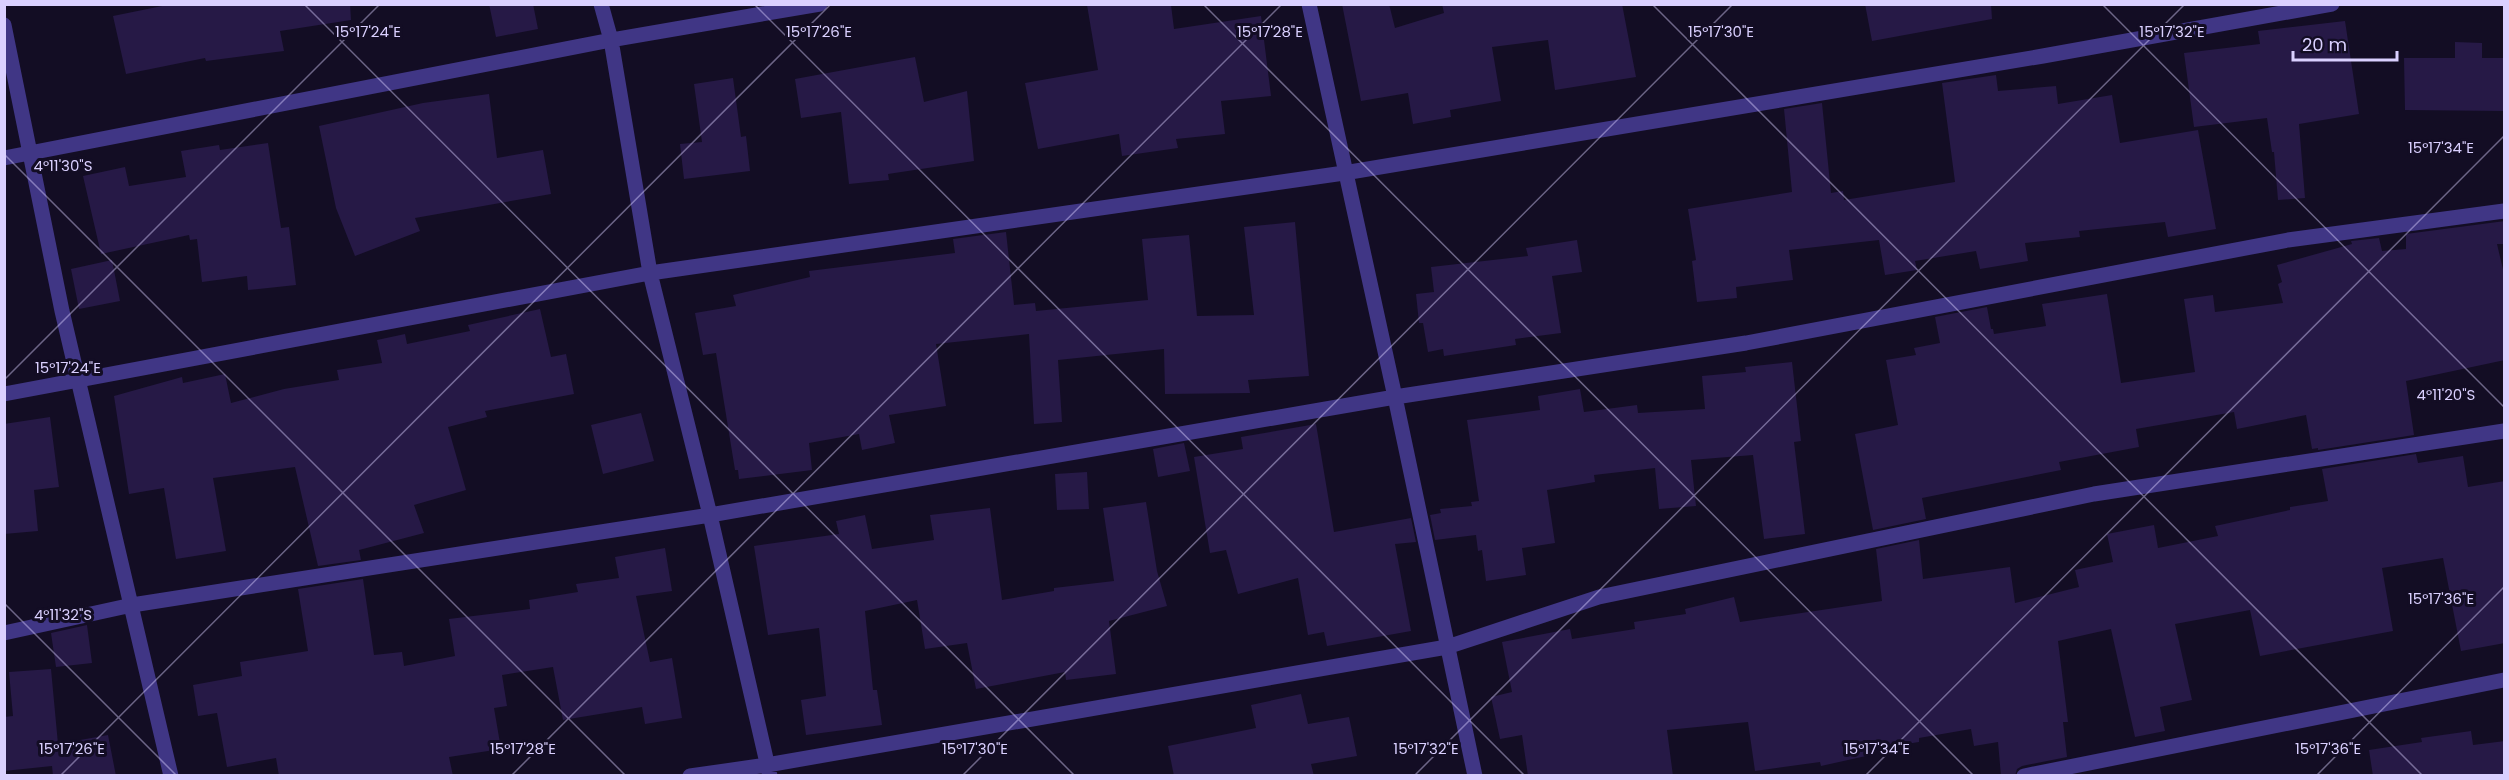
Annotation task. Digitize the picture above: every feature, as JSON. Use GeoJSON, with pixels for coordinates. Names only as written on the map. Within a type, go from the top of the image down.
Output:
{"type":"FeatureCollection","features":[{"type":"Feature","properties":{"kind":"street"},"geometry":{"type":"LineString","coordinates":[[601,4],[611,40],[650,273],[710,515],[769,770]]}},
{"type":"Feature","properties":{"kind":"street"},"geometry":{"type":"LineString","coordinates":[[4,158],[611,40],[820,4]]}},
{"type":"Feature","properties":{"kind":"street"},"geometry":{"type":"LineString","coordinates":[[1309,4],[1475,776]]}},
{"type":"Feature","properties":{"kind":"street"},"geometry":{"type":"LineString","coordinates":[[4,394],[650,273],[1344,173],[2043,56],[2332,4]]}},
{"type":"Feature","properties":{"kind":"street"},"geometry":{"type":"LineString","coordinates":[[4,25],[77,379],[171,776]]}},
{"type":"Feature","properties":{"kind":"street"},"geometry":{"type":"LineString","coordinates":[[4,633],[132,605],[710,515],[1395,397],[1746,342],[2288,240],[2505,211]]}},
{"type":"Feature","properties":{"kind":"street"},"geometry":{"type":"LineString","coordinates":[[690,776],[769,770],[1447,647],[1599,597],[2094,494],[2505,431]]}},
{"type":"Feature","properties":{"kind":"street"},"geometry":{"type":"LineString","coordinates":[[2024,776],[2505,681]]}},
{"type":"Feature","properties":{"kind":"building"},"geometry":{"type":"Polygon","coordinates":[[[172,4],[350,4],[351,20],[280,31],[284,51],[206,61],[205,58],[126,74],[113,16],[172,4]]]}},
{"type":"Feature","properties":{"kind":"building"},"geometry":{"type":"Polygon","coordinates":[[[489,4],[533,4],[538,29],[496,37],[489,4]]]}},
{"type":"Feature","properties":{"kind":"building"},"geometry":{"type":"Polygon","coordinates":[[[1342,4],[1389,4],[1395,28],[1444,13],[1442,4],[1622,4],[1636,77],[1555,90],[1548,40],[1492,47],[1501,101],[1450,110],[1451,117],[1413,124],[1408,93],[1361,101],[1342,4]]]}},
{"type":"Feature","properties":{"kind":"building"},"geometry":{"type":"Polygon","coordinates":[[[1865,4],[1991,4],[1992,19],[1872,41],[1865,4]]]}},
{"type":"Feature","properties":{"kind":"building"},"geometry":{"type":"Polygon","coordinates":[[[1087,5],[1171,5],[1174,29],[1261,16],[1271,96],[1221,101],[1225,134],[1176,139],[1178,148],[1122,156],[1119,134],[1038,149],[1025,83],[1098,70],[1087,5]]]}},
{"type":"Feature","properties":{"kind":"building"},"geometry":{"type":"Polygon","coordinates":[[[2345,21],[2359,114],[2299,124],[2305,198],[2278,200],[2274,152],[2272,152],[2267,118],[2194,127],[2184,53],[2260,44],[2258,31],[2345,21]]]}},
{"type":"Feature","properties":{"kind":"building"},"geometry":{"type":"Polygon","coordinates":[[[2455,42],[2482,43],[2482,58],[2505,58],[2505,111],[2405,110],[2404,58],[2455,58],[2455,42]]]}},
{"type":"Feature","properties":{"kind":"building"},"geometry":{"type":"Polygon","coordinates":[[[915,57],[924,102],[967,91],[974,161],[888,174],[889,180],[849,184],[841,112],[801,118],[795,79],[915,57]]]}},
{"type":"Feature","properties":{"kind":"building"},"geometry":{"type":"Polygon","coordinates":[[[1996,75],[1998,91],[2056,86],[2058,104],[2112,95],[2120,143],[2198,130],[2216,229],[2168,237],[2165,222],[2079,231],[2080,237],[2025,243],[2028,261],[1980,269],[1976,251],[1915,261],[1917,270],[1885,275],[1879,240],[1789,250],[1793,280],[1736,287],[1737,298],[1697,302],[1692,261],[1696,260],[1688,209],[1792,192],[1784,109],[1822,103],[1831,193],[1843,191],[1844,200],[1955,182],[1942,83],[1996,75]]]}},
{"type":"Feature","properties":{"kind":"building"},"geometry":{"type":"Polygon","coordinates":[[[733,78],[741,137],[746,136],[750,171],[684,179],[680,144],[702,142],[694,84],[733,78]]]}},
{"type":"Feature","properties":{"kind":"building"},"geometry":{"type":"Polygon","coordinates":[[[489,94],[497,158],[543,150],[551,194],[415,218],[420,231],[355,256],[336,208],[319,126],[423,103],[489,94]]]}},
{"type":"Feature","properties":{"kind":"building"},"geometry":{"type":"Polygon","coordinates":[[[268,143],[281,228],[289,227],[296,285],[248,290],[247,276],[202,282],[197,239],[190,240],[189,235],[101,254],[83,176],[125,167],[129,186],[186,177],[181,151],[219,145],[220,150],[268,143]]]}},
{"type":"Feature","properties":{"kind":"building"},"geometry":{"type":"Polygon","coordinates":[[[2505,221],[2505,244],[2497,244],[2505,278],[2505,360],[2406,381],[2414,435],[2318,450],[2318,448],[2312,449],[2306,415],[2237,429],[2234,412],[2136,429],[2139,447],[2059,462],[2061,470],[1922,498],[1926,519],[1873,530],[1855,434],[1898,425],[1886,360],[1916,355],[1914,348],[1940,343],[1935,317],[1987,307],[1994,334],[2046,326],[2042,304],[2107,294],[2121,383],[2195,372],[2184,299],[2213,295],[2215,312],[2283,303],[2278,284],[2282,282],[2277,265],[2352,244],[2351,241],[2379,238],[2382,251],[2406,249],[2406,234],[2505,221]]]}},
{"type":"Feature","properties":{"kind":"building"},"geometry":{"type":"Polygon","coordinates":[[[1295,222],[1309,376],[1248,380],[1250,393],[1165,394],[1164,349],[1058,360],[1062,422],[1034,424],[1029,334],[936,344],[946,406],[889,415],[895,443],[862,450],[859,434],[809,443],[812,470],[739,479],[738,470],[735,470],[716,353],[703,355],[695,313],[736,306],[733,295],[810,277],[809,271],[955,253],[953,239],[1006,232],[1014,305],[1035,303],[1036,311],[1148,300],[1142,239],[1189,235],[1197,316],[1254,315],[1244,227],[1295,222]]]}},
{"type":"Feature","properties":{"kind":"building"},"geometry":{"type":"Polygon","coordinates":[[[1577,240],[1582,272],[1552,276],[1561,333],[1515,339],[1516,345],[1444,356],[1443,349],[1428,352],[1423,323],[1419,323],[1416,294],[1434,292],[1431,267],[1528,256],[1526,248],[1577,240]]]}},
{"type":"Feature","properties":{"kind":"building"},"geometry":{"type":"Polygon","coordinates":[[[112,260],[120,301],[79,309],[71,269],[112,260]]]}},
{"type":"Feature","properties":{"kind":"building"},"geometry":{"type":"Polygon","coordinates":[[[540,309],[551,357],[566,354],[574,394],[485,411],[487,417],[448,427],[466,490],[414,505],[424,533],[359,550],[361,560],[318,566],[295,467],[213,478],[226,551],[176,559],[164,488],[129,494],[114,396],[182,377],[183,383],[225,374],[231,403],[284,389],[339,380],[337,370],[382,363],[377,340],[405,334],[407,344],[470,331],[468,325],[540,309]]]}},
{"type":"Feature","properties":{"kind":"building"},"geometry":{"type":"Polygon","coordinates":[[[1792,362],[1801,441],[1794,442],[1805,534],[1764,539],[1753,455],[1691,460],[1696,506],[1659,509],[1655,468],[1594,475],[1595,482],[1547,490],[1555,543],[1522,548],[1526,575],[1486,581],[1482,550],[1478,551],[1476,535],[1435,540],[1430,515],[1441,513],[1440,509],[1472,506],[1471,502],[1479,501],[1467,420],[1540,410],[1538,396],[1580,389],[1584,412],[1637,405],[1638,413],[1705,409],[1702,376],[1746,372],[1745,367],[1792,362]]]}},
{"type":"Feature","properties":{"kind":"building"},"geometry":{"type":"Polygon","coordinates":[[[641,413],[654,461],[603,474],[591,425],[641,413]]]}},
{"type":"Feature","properties":{"kind":"building"},"geometry":{"type":"Polygon","coordinates":[[[50,417],[59,487],[34,490],[38,531],[4,534],[4,424],[50,417]]]}},
{"type":"Feature","properties":{"kind":"building"},"geometry":{"type":"Polygon","coordinates":[[[1316,424],[1334,532],[1411,518],[1416,542],[1395,544],[1411,631],[1327,646],[1324,632],[1308,635],[1298,578],[1238,594],[1226,550],[1210,553],[1194,457],[1243,449],[1241,437],[1316,424]]]}},
{"type":"Feature","properties":{"kind":"building"},"geometry":{"type":"Polygon","coordinates":[[[1184,443],[1190,471],[1158,477],[1153,449],[1184,443]]]}},
{"type":"Feature","properties":{"kind":"building"},"geometry":{"type":"Polygon","coordinates":[[[2416,454],[2418,463],[2463,456],[2468,487],[2505,481],[2505,643],[2461,651],[2443,558],[2382,568],[2393,631],[2260,656],[2250,610],[2175,624],[2192,700],[2160,707],[2165,731],[2135,737],[2111,629],[2058,641],[2068,722],[2063,722],[2067,757],[2022,766],[2017,769],[2015,776],[2001,776],[1998,742],[1974,746],[1971,729],[1919,738],[1919,742],[1874,749],[1875,754],[1821,766],[1820,762],[1755,771],[1748,722],[1667,730],[1673,776],[1528,776],[1522,735],[1500,739],[1491,697],[1512,692],[1502,642],[1570,629],[1572,639],[1635,629],[1634,622],[1686,614],[1685,609],[1734,597],[1740,622],[1882,601],[1876,549],[1919,540],[1923,579],[2010,567],[2015,603],[2079,587],[2075,570],[2113,562],[2107,534],[2154,525],[2158,548],[2218,536],[2215,526],[2290,510],[2290,507],[2328,501],[2322,469],[2416,454]]]}},
{"type":"Feature","properties":{"kind":"building"},"geometry":{"type":"Polygon","coordinates":[[[1087,472],[1089,509],[1057,510],[1055,474],[1087,472]]]}},
{"type":"Feature","properties":{"kind":"building"},"geometry":{"type":"Polygon","coordinates":[[[1146,502],[1157,571],[1167,606],[1109,621],[1116,674],[1066,680],[1065,672],[976,689],[967,643],[925,649],[917,600],[865,611],[873,690],[877,690],[882,725],[806,735],[801,700],[826,696],[819,628],[768,635],[754,546],[839,534],[836,521],[865,515],[872,549],[934,540],[930,515],[990,508],[1002,600],[1054,591],[1054,588],[1114,581],[1103,508],[1146,502]]]}},
{"type":"Feature","properties":{"kind":"building"},"geometry":{"type":"Polygon","coordinates":[[[665,548],[672,591],[636,596],[650,662],[672,658],[682,718],[645,724],[642,707],[563,720],[553,667],[502,675],[507,706],[494,708],[501,749],[449,757],[453,776],[279,776],[276,758],[227,767],[217,713],[198,716],[193,685],[242,676],[240,662],[308,651],[298,589],[363,579],[374,655],[402,652],[404,666],[455,656],[449,619],[530,609],[529,600],[578,592],[576,584],[619,578],[615,557],[665,548]]]}},
{"type":"Feature","properties":{"kind":"building"},"geometry":{"type":"Polygon","coordinates":[[[87,625],[92,663],[56,667],[51,633],[87,625]]]}},
{"type":"Feature","properties":{"kind":"building"},"geometry":{"type":"Polygon","coordinates":[[[51,669],[58,744],[108,735],[116,776],[53,776],[52,766],[4,771],[4,717],[13,716],[9,672],[51,669]]]}},
{"type":"Feature","properties":{"kind":"building"},"geometry":{"type":"Polygon","coordinates":[[[1301,694],[1308,724],[1349,717],[1357,756],[1311,764],[1314,776],[1174,776],[1168,746],[1256,728],[1251,705],[1301,694]]]}},
{"type":"Feature","properties":{"kind":"building"},"geometry":{"type":"Polygon","coordinates":[[[2471,731],[2473,745],[2505,741],[2505,776],[2373,776],[2369,750],[2422,742],[2421,738],[2471,731]]]}}]}
